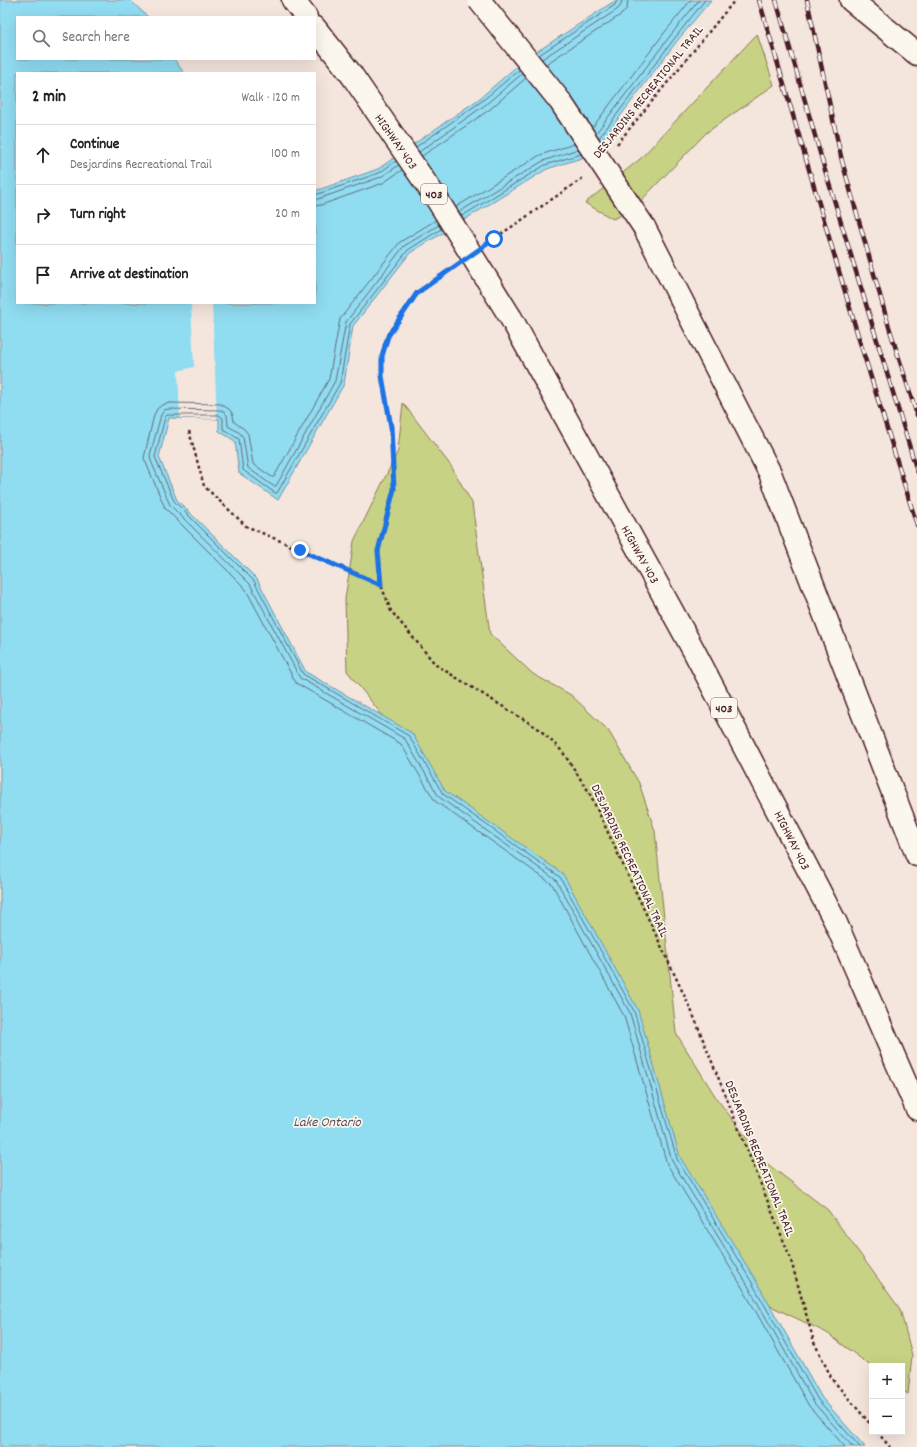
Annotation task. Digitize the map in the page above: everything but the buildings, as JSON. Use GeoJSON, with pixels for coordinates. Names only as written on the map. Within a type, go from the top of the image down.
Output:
{"type":"FeatureCollection","features":[{"type":"Feature","properties":{"kind":"main road"},"geometry":{"type":"LineString","coordinates":[[293,0],[305,16]]}},
{"type":"Feature","properties":{"kind":"main road"},"geometry":{"type":"LineString","coordinates":[[479,0],[560,101],[644,227],[770,473],[917,855]]}},
{"type":"Feature","properties":{"kind":"main road"},"geometry":{"type":"LineString","coordinates":[[851,0],[917,54]]}},
{"type":"Feature","properties":{"kind":"main road","name":"HIGHWAY 403"},"geometry":{"type":"LineString","coordinates":[[316,29],[351,74],[438,200],[511,318],[694,651],[835,921],[917,1109]]}},
{"type":"Feature","properties":{"kind":"path","name":"DESJARDINS RECREATIONAL TRAIL"},"geometry":{"type":"LineString","coordinates":[[616,146],[735,0]]}},
{"type":"Feature","properties":{"kind":"path"},"geometry":{"type":"LineString","coordinates":[[488,243],[584,177]]}},
{"type":"Feature","properties":{"kind":"path","name":"DESJARDINS RECREATIONAL TRAIL"},"geometry":{"type":"LineString","coordinates":[[456,265],[417,293],[388,336],[382,356],[382,376],[391,427],[394,489],[378,551],[381,585],[391,611],[436,665],[539,729],[562,751],[590,792],[692,1012],[790,1257],[814,1342],[832,1379],[869,1422]]}},
{"type":"Feature","properties":{"kind":"path"},"geometry":{"type":"LineString","coordinates":[[189,431],[204,486],[246,526],[381,585]]}},
{"type":"Feature","properties":{"kind":"path"},"geometry":{"type":"LineString","coordinates":[[880,1435],[890,1447]]}},
{"type":"Feature","properties":{"kind":"green space"},"geometry":{"type":"Polygon","coordinates":[[[757,34],[774,85],[706,133],[631,211],[613,219],[585,203],[640,159],[757,34]]]}},
{"type":"Feature","properties":{"kind":"green space"},"geometry":{"type":"Polygon","coordinates":[[[403,403],[451,466],[472,503],[490,634],[533,674],[571,695],[608,730],[639,783],[655,831],[676,1033],[717,1099],[765,1162],[828,1210],[900,1309],[912,1355],[908,1394],[905,1392],[905,1363],[869,1363],[869,1365],[827,1333],[758,1300],[486,846],[347,671],[345,599],[354,541],[398,451],[403,403]]]}},
{"type":"Feature","properties":{"kind":"water","name":"Lake Ontario"},"geometry":{"type":"Polygon","coordinates":[[[0,0],[130,0],[147,16],[16,16],[16,60],[175,60],[183,72],[16,72],[16,304],[316,304],[316,191],[378,169],[480,98],[524,60],[616,0],[711,0],[677,41],[591,155],[547,169],[410,253],[353,326],[344,384],[278,500],[239,473],[235,441],[219,431],[219,419],[169,418],[159,457],[177,500],[257,579],[306,672],[412,733],[445,791],[563,874],[638,1010],[680,1157],[755,1279],[822,1398],[865,1447],[0,1447],[0,0]]]}},
{"type":"Feature","properties":{"kind":"pier"},"geometry":{"type":"Polygon","coordinates":[[[191,304],[212,304],[217,419],[180,418],[178,371],[194,367],[191,304]]]}},
{"type":"Feature","properties":{"kind":"railway"},"geometry":{"type":"LineString","coordinates":[[759,0],[859,339],[917,525]]}},
{"type":"Feature","properties":{"kind":"railway"},"geometry":{"type":"LineString","coordinates":[[776,0],[824,167],[917,471]]}},
{"type":"Feature","properties":{"kind":"railway"},"geometry":{"type":"LineString","coordinates":[[807,0],[842,161],[889,327],[917,415]]}},
{"type":"Feature","properties":{"kind":"route"},"geometry":{"type":"LineString","coordinates":[[300,550],[381,585],[378,551],[394,489],[391,427],[382,376],[382,356],[388,336],[417,293],[494,239]]}}]}
